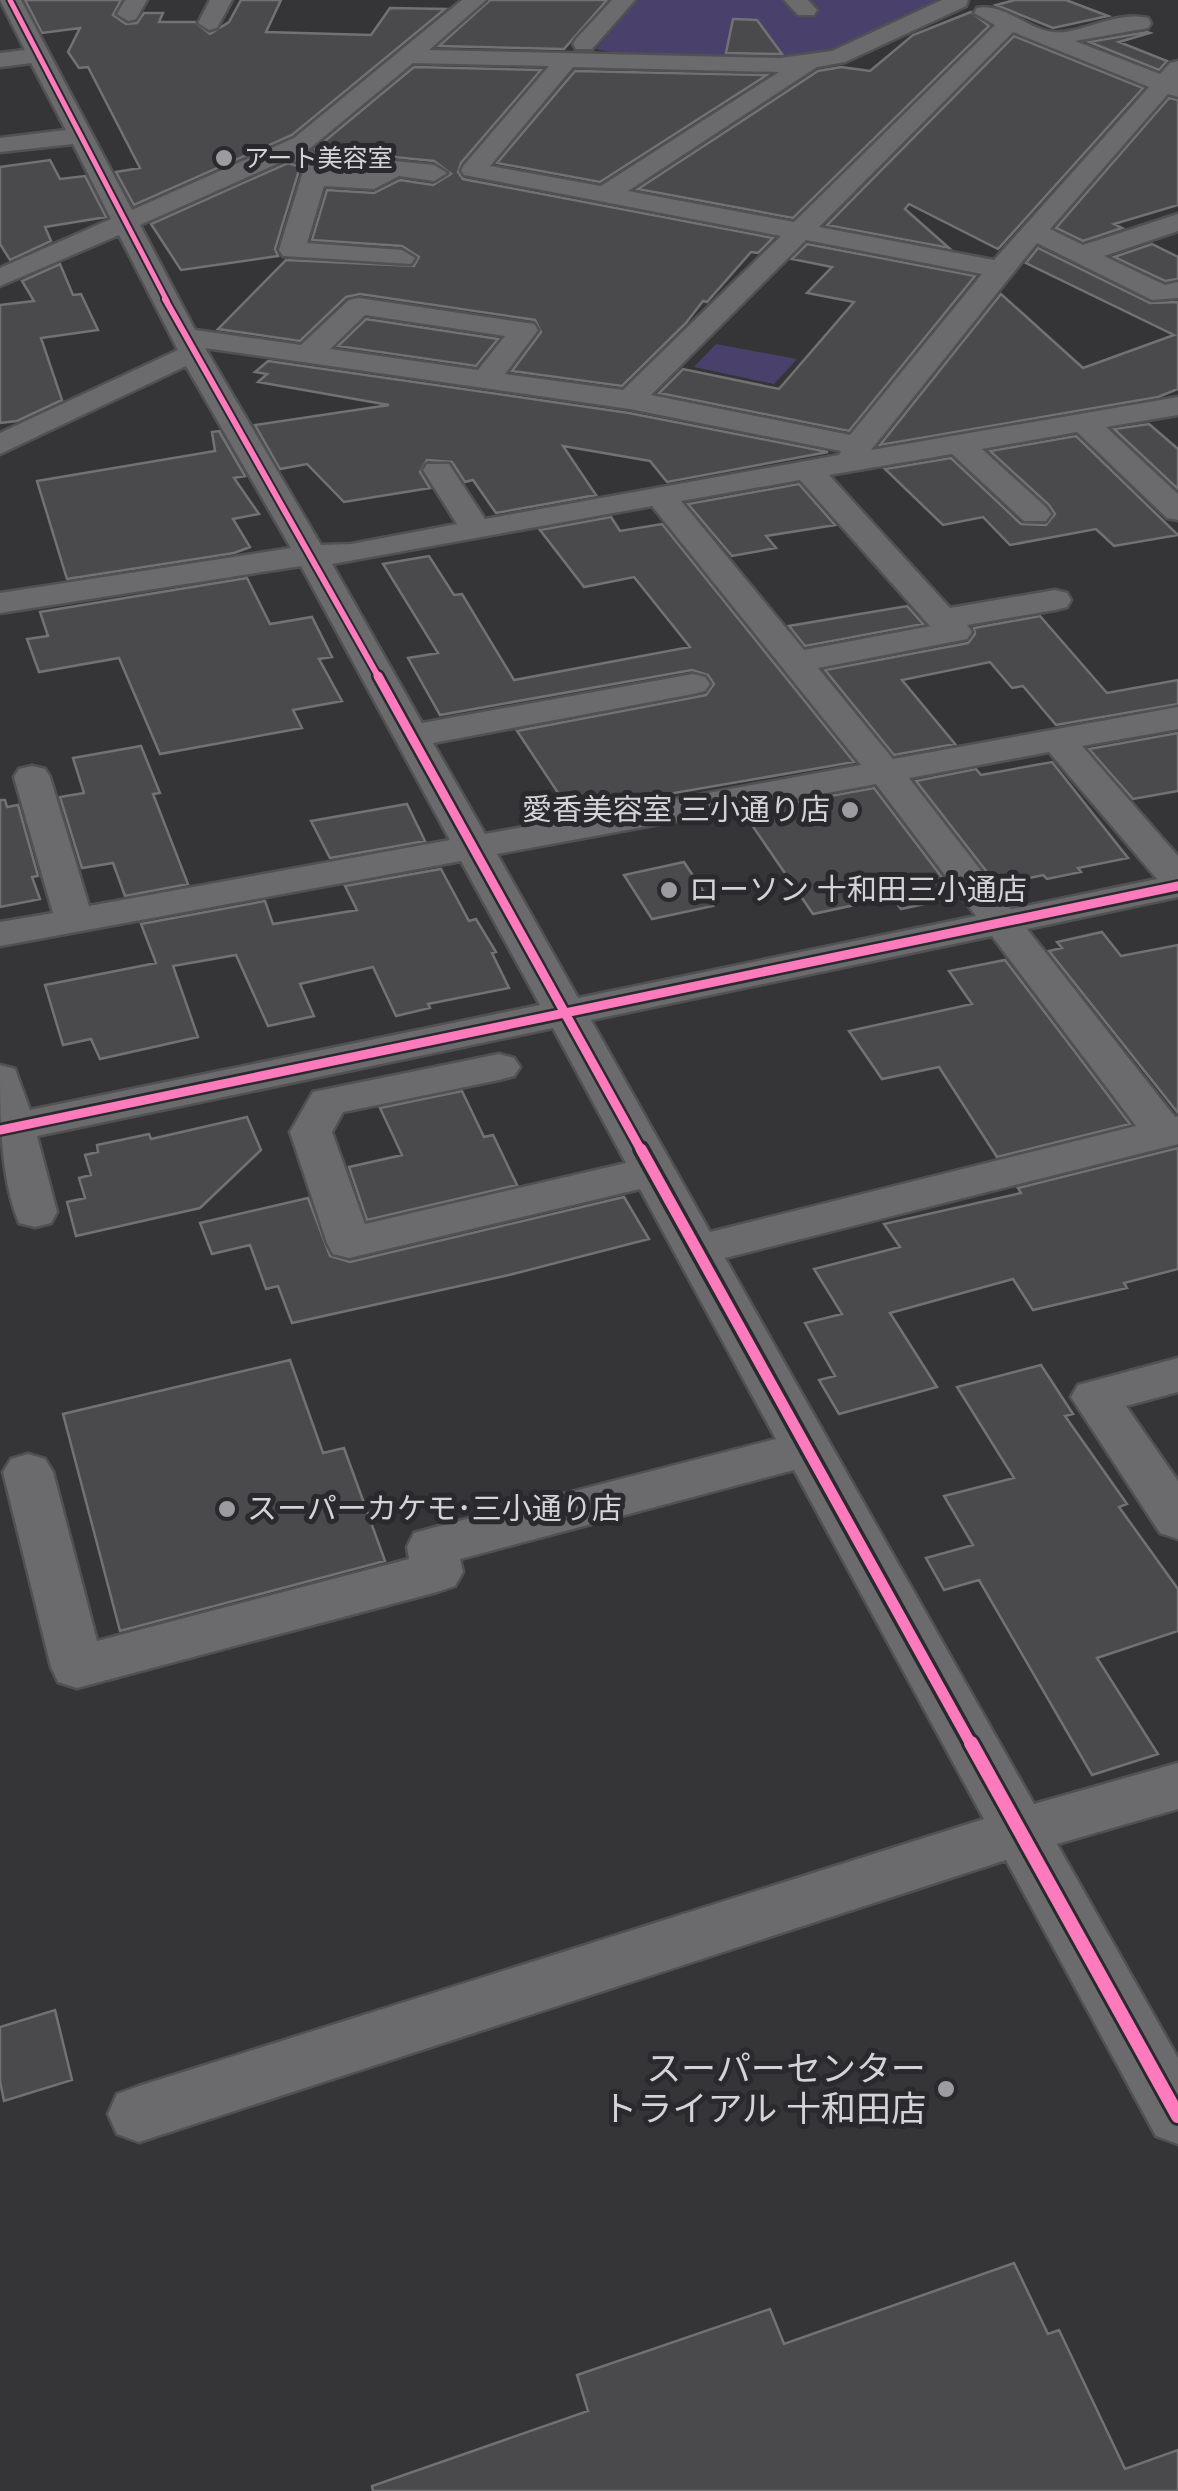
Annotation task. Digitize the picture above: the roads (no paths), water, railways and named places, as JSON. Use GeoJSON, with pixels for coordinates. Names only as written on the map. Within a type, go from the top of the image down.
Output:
{"type":"FeatureCollection","features":[{"type":"Feature","properties":{"kind":"street"},"geometry":{"type":"LineString","coordinates":[[10,0],[191,345],[412,736],[694,1251],[810,1448],[1018,1832],[1178,2116]]}},
{"type":"Feature","properties":{"kind":"street"},"geometry":{"type":"LineString","coordinates":[[209,23],[221,0]]}},
{"type":"Feature","properties":{"kind":"street"},"geometry":{"type":"LineString","coordinates":[[0,278],[288,151],[474,0]]}},
{"type":"Feature","properties":{"kind":"street"},"geometry":{"type":"LineString","coordinates":[[624,0],[473,170],[1000,269]]}},
{"type":"Feature","properties":{"kind":"street"},"geometry":{"type":"LineString","coordinates":[[408,56],[576,51],[741,64],[810,62],[837,56],[956,1],[1052,40],[1173,80],[1032,231],[855,454]]}},
{"type":"Feature","properties":{"kind":"street"},"geometry":{"type":"LineString","coordinates":[[630,400],[1010,23]]}},
{"type":"Feature","properties":{"kind":"street"},"geometry":{"type":"LineString","coordinates":[[1052,40],[1140,23]]}},
{"type":"Feature","properties":{"kind":"street"},"geometry":{"type":"LineString","coordinates":[[0,60],[40,55]]}},
{"type":"Feature","properties":{"kind":"street"},"geometry":{"type":"LineString","coordinates":[[604,196],[810,62]]}},
{"type":"Feature","properties":{"kind":"street"},"geometry":{"type":"LineString","coordinates":[[0,146],[82,136]]}},
{"type":"Feature","properties":{"kind":"street"},"geometry":{"type":"LineString","coordinates":[[288,151],[318,162],[292,250],[402,258]]}},
{"type":"Feature","properties":{"kind":"street"},"geometry":{"type":"LineString","coordinates":[[313,178],[374,181],[394,168],[434,173]]}},
{"type":"Feature","properties":{"kind":"street"},"geometry":{"type":"LineString","coordinates":[[1080,255],[1178,222]]}},
{"type":"Feature","properties":{"kind":"street"},"geometry":{"type":"LineString","coordinates":[[1032,231],[1162,294],[1178,290]]}},
{"type":"Feature","properties":{"kind":"street"},"geometry":{"type":"LineString","coordinates":[[308,354],[359,306],[524,330],[485,380]]}},
{"type":"Feature","properties":{"kind":"street"},"geometry":{"type":"LineString","coordinates":[[0,445],[166,363],[191,345],[308,354],[630,400],[855,454]]}},
{"type":"Feature","properties":{"kind":"street"},"geometry":{"type":"LineString","coordinates":[[0,603],[311,555],[351,554],[809,472],[855,454],[958,444],[1178,406]]}},
{"type":"Feature","properties":{"kind":"street"},"geometry":{"type":"LineString","coordinates":[[1082,421],[1178,511]]}},
{"type":"Feature","properties":{"kind":"street"},"geometry":{"type":"LineString","coordinates":[[958,444],[1035,514]]}},
{"type":"Feature","properties":{"kind":"street"},"geometry":{"type":"LineString","coordinates":[[438,470],[477,530]]}},
{"type":"Feature","properties":{"kind":"street"},"geometry":{"type":"LineString","coordinates":[[796,662],[955,632],[809,472]]}},
{"type":"Feature","properties":{"kind":"street"},"geometry":{"type":"LineString","coordinates":[[660,496],[1172,1132],[694,1251]]}},
{"type":"Feature","properties":{"kind":"street"},"geometry":{"type":"LineString","coordinates":[[942,618],[1055,600]]}},
{"type":"Feature","properties":{"kind":"street"},"geometry":{"type":"LineString","coordinates":[[412,736],[693,684]]}},
{"type":"Feature","properties":{"kind":"street"},"geometry":{"type":"LineString","coordinates":[[0,934],[1178,718]]}},
{"type":"Feature","properties":{"kind":"street"},"geometry":{"type":"LineString","coordinates":[[8,1128],[1178,883],[1058,741]]}},
{"type":"Feature","properties":{"kind":"street"},"geometry":{"type":"LineString","coordinates":[[32,777],[74,919]]}},
{"type":"Feature","properties":{"kind":"street"},"geometry":{"type":"LineString","coordinates":[[498,1067],[328,1102],[312,1132],[348,1243],[651,1172]]}},
{"type":"Feature","properties":{"kind":"street"},"geometry":{"type":"LineString","coordinates":[[0,1078],[8,1128],[35,1212]]}},
{"type":"Feature","properties":{"kind":"street"},"geometry":{"type":"LineString","coordinates":[[1178,1375],[1095,1397],[1178,1520]]}},
{"type":"Feature","properties":{"kind":"street"},"geometry":{"type":"LineString","coordinates":[[28,1472],[77,1668],[437,1572],[432,1547],[810,1448]]}},
{"type":"Feature","properties":{"kind":"street"},"geometry":{"type":"LineString","coordinates":[[139,2114],[1018,1832],[1178,1786]]}},
{"type":"Feature","properties":{"kind":"place","name":"アート美容室"},"geometry":{"type":"Point","coordinates":[224,158]}},
{"type":"Feature","properties":{"kind":"place","name":"愛香美容室 三小通り店"},"geometry":{"type":"Point","coordinates":[850,810]}},
{"type":"Feature","properties":{"kind":"place","name":"ローソン 十和田三小通店"},"geometry":{"type":"Point","coordinates":[669,890]}},
{"type":"Feature","properties":{"kind":"place","name":"スーパーカケモ･三小通り店"},"geometry":{"type":"Point","coordinates":[227,1509]}},
{"type":"Feature","properties":{"kind":"place","name":"スーパーセンター トライアル 十和田店"},"geometry":{"type":"Point","coordinates":[946,2089]}}]}
